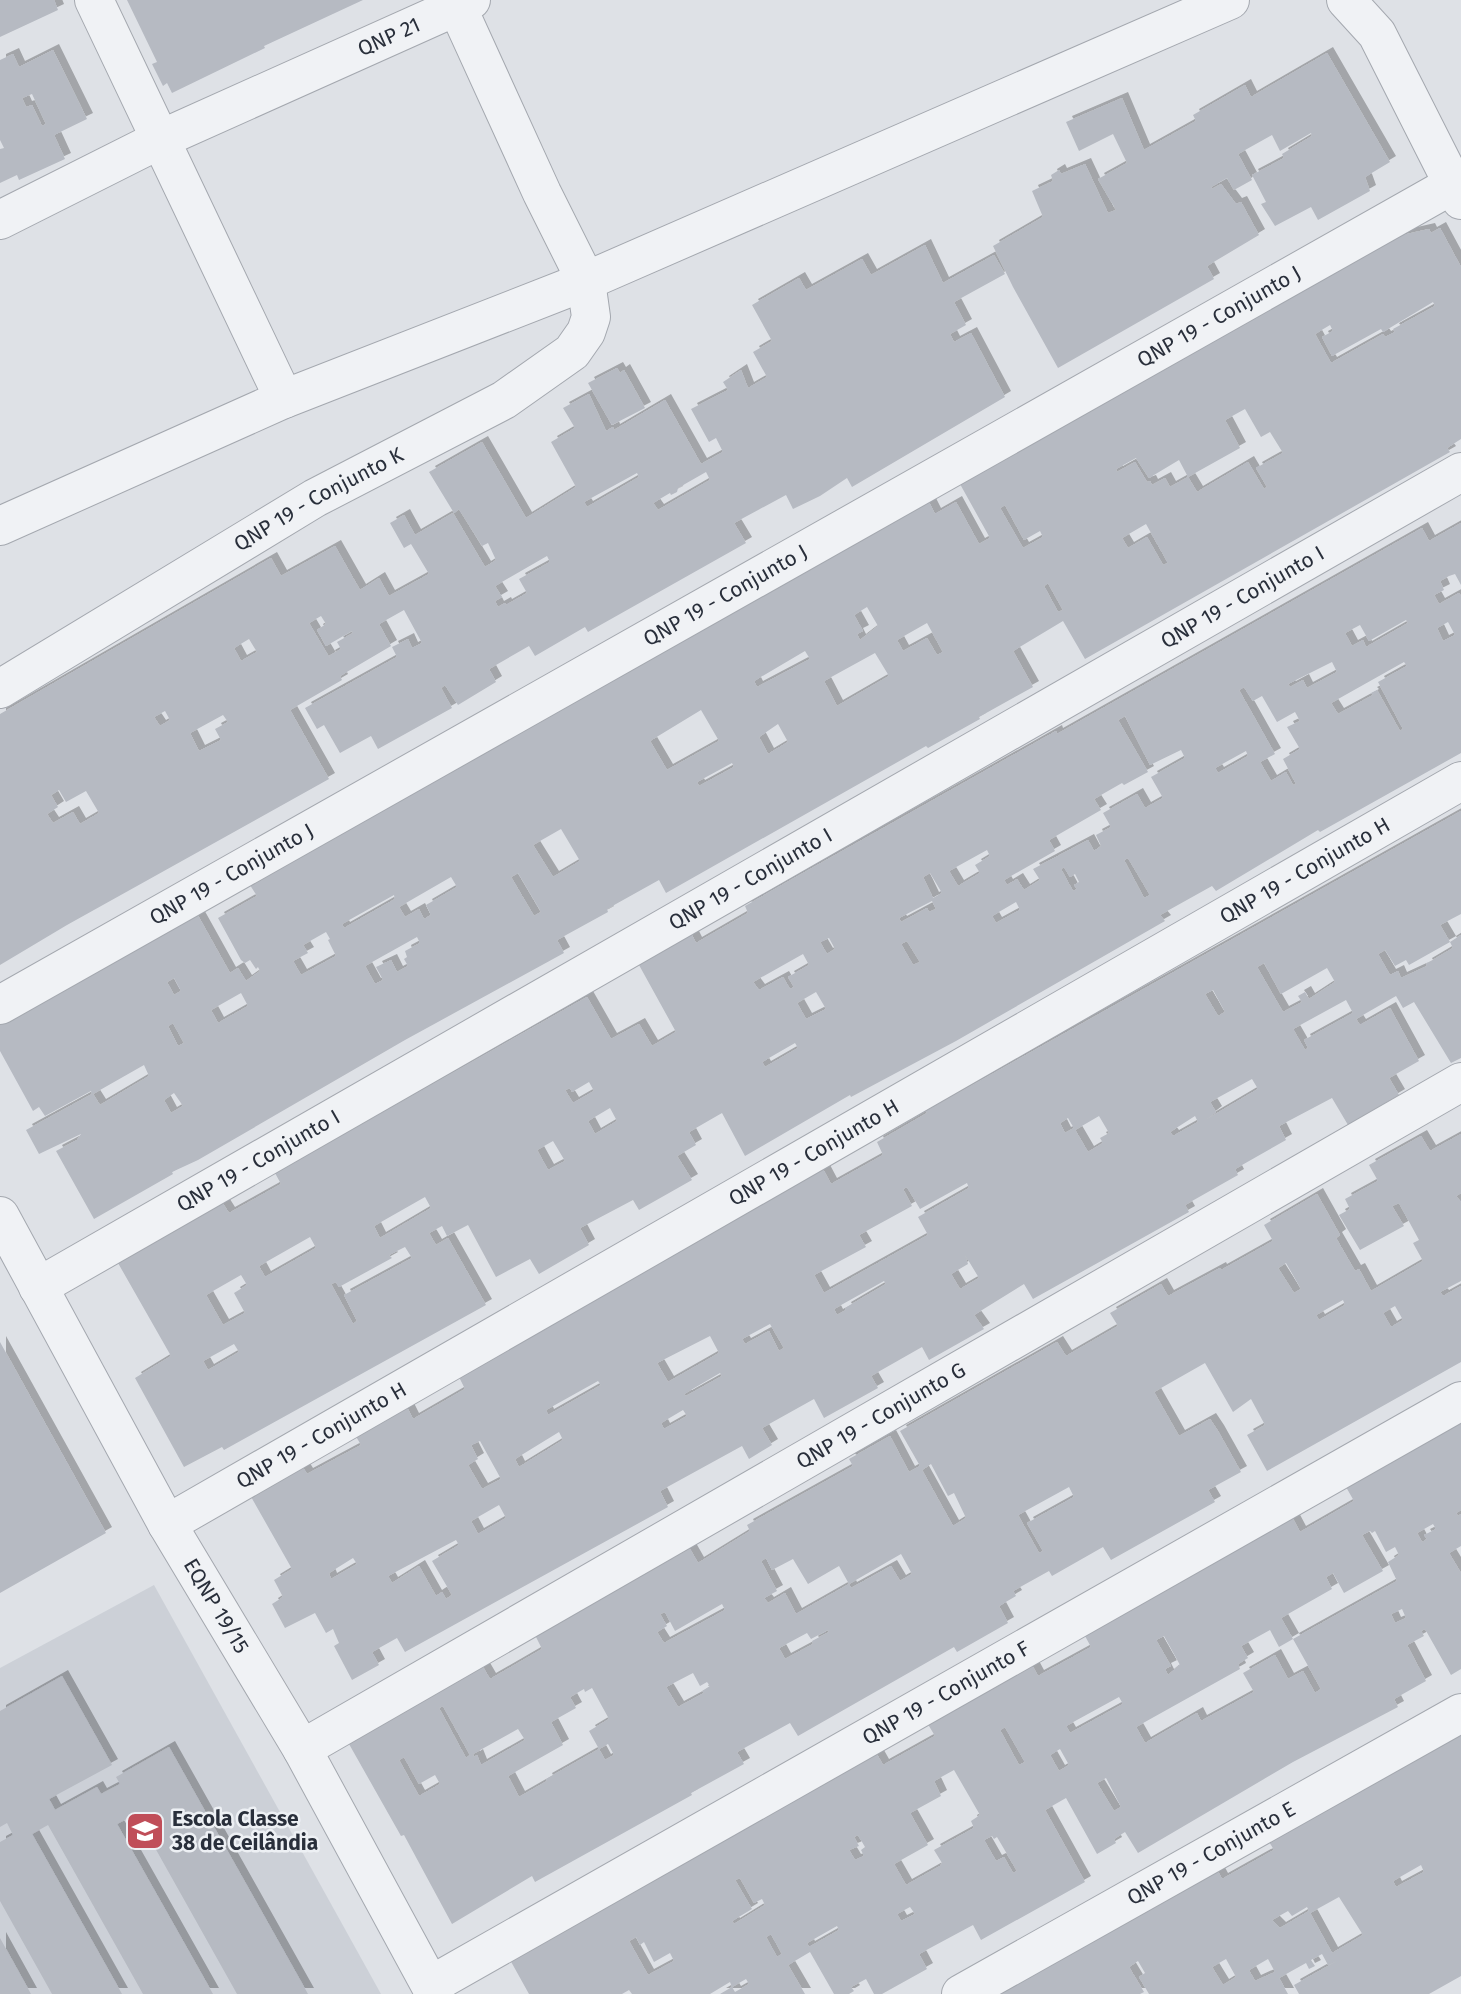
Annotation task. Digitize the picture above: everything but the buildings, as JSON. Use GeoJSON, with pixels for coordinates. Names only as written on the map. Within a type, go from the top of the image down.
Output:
{"type":"FeatureCollection","features":[{"type":"Feature","properties":{"kind":"street"},"geometry":{"type":"LineString","coordinates":[[94,0],[284,399]]}},
{"type":"Feature","properties":{"kind":"street"},"geometry":{"type":"LineString","coordinates":[[0,526],[284,399],[586,281],[1230,0]]}},
{"type":"Feature","properties":{"kind":"street"},"geometry":{"type":"LineString","coordinates":[[1346,0],[1377,34],[1457,193]]}},
{"type":"Feature","properties":{"kind":"street","name":"QNP 21"},"geometry":{"type":"LineString","coordinates":[[0,220],[161,139],[461,2],[542,193],[586,281]]}},
{"type":"Feature","properties":{"kind":"street","name":"QNP 19 - Conjunto J"},"geometry":{"type":"LineString","coordinates":[[0,1005],[1457,193]]}},
{"type":"Feature","properties":{"kind":"street","name":"QNP 19 - Conjunto K"},"geometry":{"type":"LineString","coordinates":[[0,689],[315,498],[504,400],[572,352],[586,332],[592,317],[586,281]]}},
{"type":"Feature","properties":{"kind":"street","name":"QNP 19 - Conjunto I"},"geometry":{"type":"LineString","coordinates":[[38,1287],[1461,472]]}},
{"type":"Feature","properties":{"kind":"street","name":"QNP 19 - Conjunto H"},"geometry":{"type":"LineString","coordinates":[[167,1524],[1461,781]]}},
{"type":"Feature","properties":{"kind":"street","name":"QNP 19 - Conjunto G"},"geometry":{"type":"LineString","coordinates":[[302,1749],[1461,1083]]}},
{"type":"Feature","properties":{"kind":"street","name":"EQNP 19/15"},"geometry":{"type":"LineString","coordinates":[[0,1216],[167,1524],[302,1749],[433,1989]]}},
{"type":"Feature","properties":{"kind":"street","name":"QNP 19 - Conjunto F"},"geometry":{"type":"LineString","coordinates":[[433,1989],[1461,1401]]}},
{"type":"Feature","properties":{"kind":"street","name":"QNP 19 - Conjunto E"},"geometry":{"type":"LineString","coordinates":[[961,1994],[1461,1713]]}},
{"type":"Feature","properties":{"kind":"shaded area","name":"Escola Classe 38 de Ceilândia"},"geometry":{"type":"Polygon","coordinates":[[[154,1585],[381,1994],[0,1994],[0,1668],[154,1585]]]}},
{"type":"Feature","properties":{"kind":"place","name":"Escola Classe 38 de Ceilândia"},"geometry":{"type":"Point","coordinates":[145,1831]}}]}
